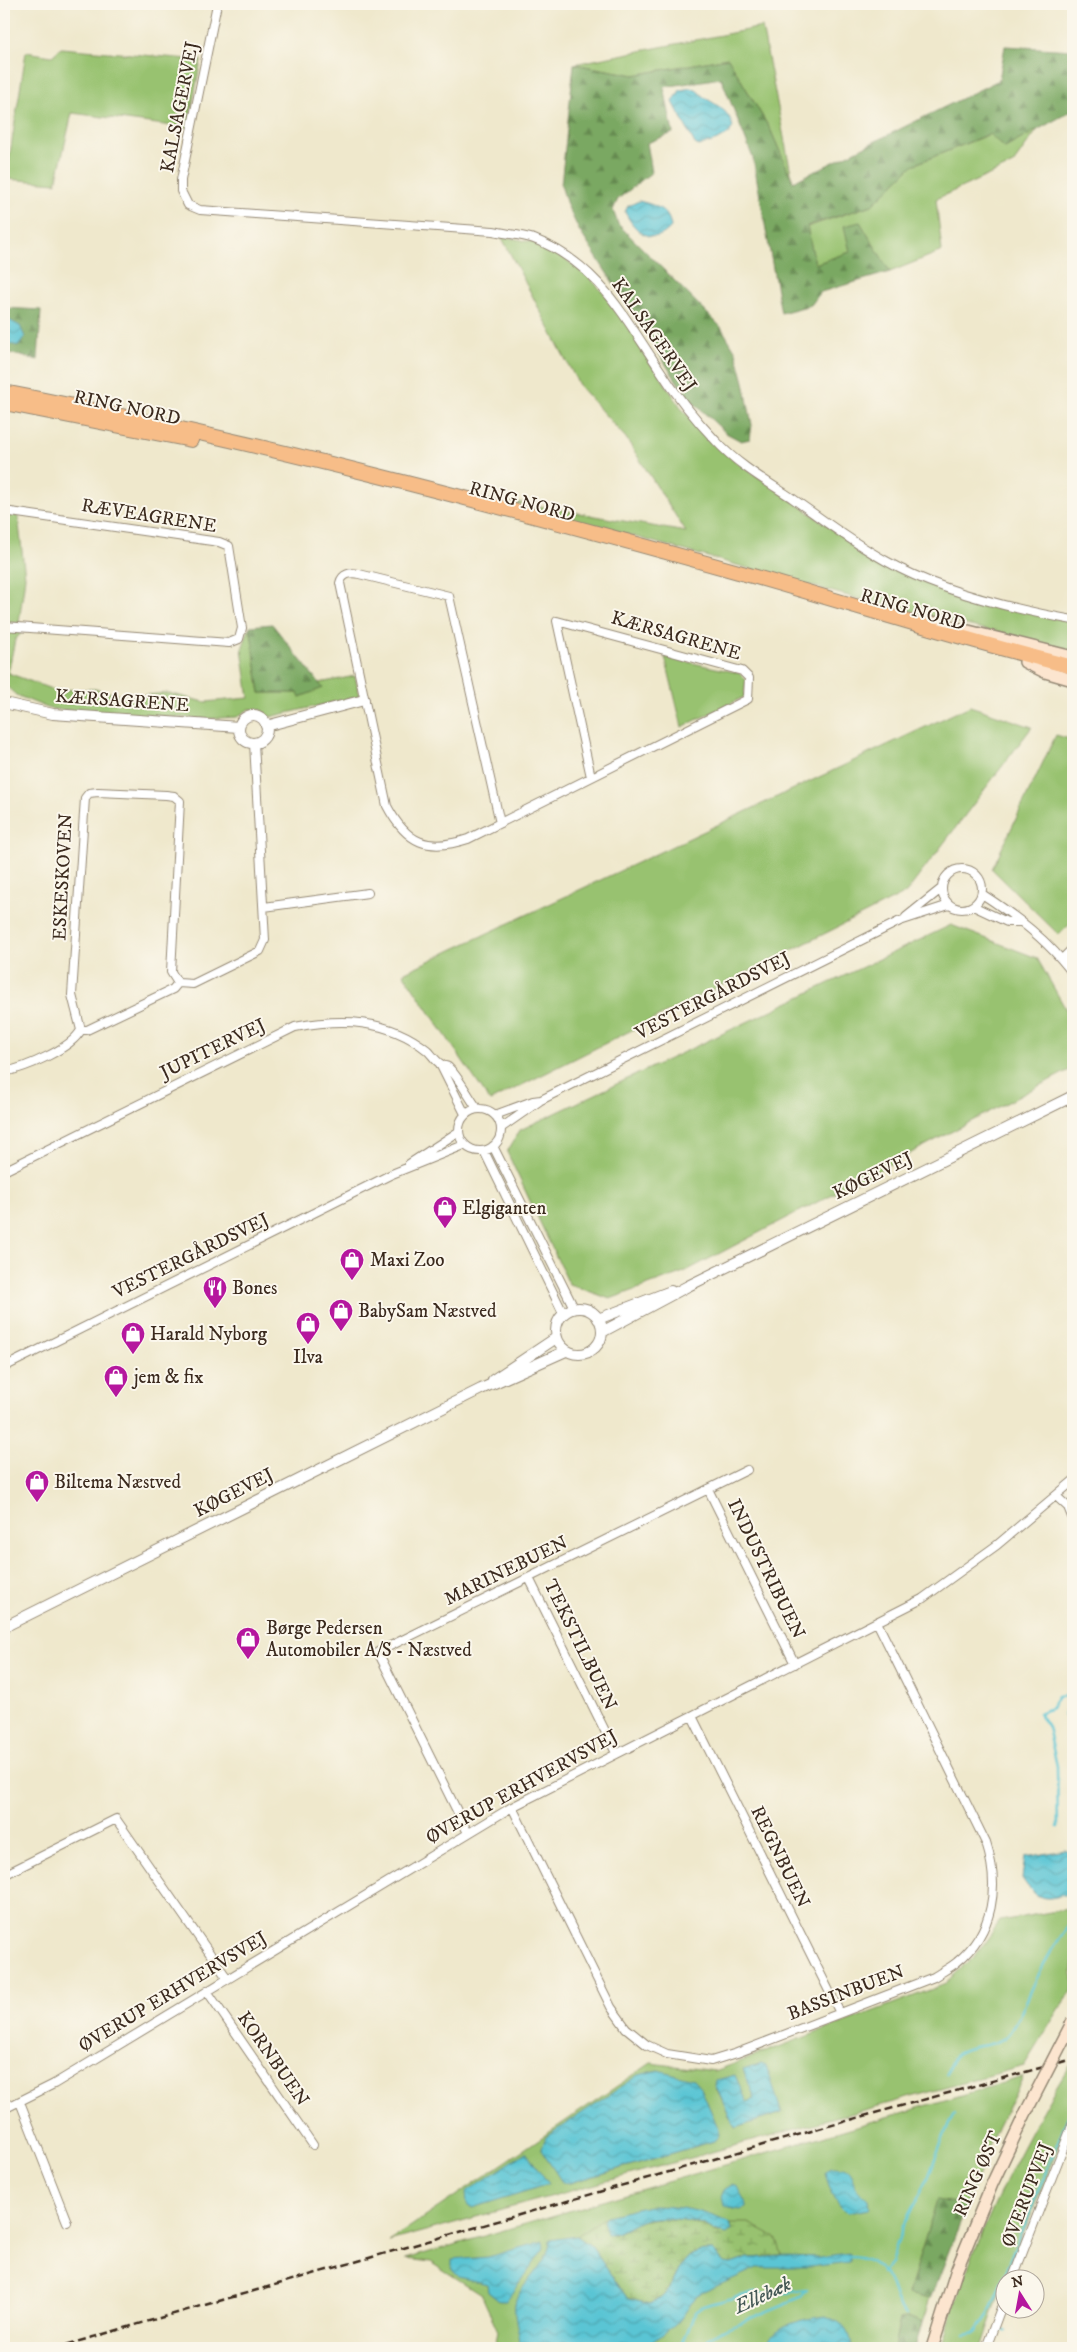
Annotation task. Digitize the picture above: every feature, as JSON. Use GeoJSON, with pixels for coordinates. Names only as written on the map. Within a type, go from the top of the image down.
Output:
{"type":"FeatureCollection","features":[{"type":"Feature","properties":{"kind":"highway","name":"RING NORD"},"geometry":{"type":"LineString","coordinates":[[4,392],[206,434],[334,464],[852,603],[912,623],[1073,666]]}},
{"type":"Feature","properties":{"kind":"highway","name":"RING NORD"},"geometry":{"type":"LineString","coordinates":[[4,403],[222,447],[441,500],[1073,674]]}},
{"type":"Feature","properties":{"kind":"main road"},"geometry":{"type":"LineString","coordinates":[[852,603],[1073,657]]}},
{"type":"Feature","properties":{"kind":"main road"},"geometry":{"type":"LineString","coordinates":[[1025,662],[1045,672],[1073,680]]}},
{"type":"Feature","properties":{"kind":"main road","name":"RING ØST"},"geometry":{"type":"LineString","coordinates":[[932,2348],[956,2268],[992,2184],[1026,2112],[1073,2021]]}},
{"type":"Feature","properties":{"kind":"street","name":"KALSAGERVEJ"},"geometry":{"type":"LineString","coordinates":[[217,4],[181,180],[181,190],[188,205],[200,210],[494,231],[533,239],[562,253],[589,272],[612,298],[685,406],[718,443],[752,471],[887,562],[953,589],[1073,620]]}},
{"type":"Feature","properties":{"kind":"street","name":"RÆVEAGRENE"},"geometry":{"type":"LineString","coordinates":[[4,511],[219,542],[229,546],[242,628],[239,639],[229,643],[4,626]]}},
{"type":"Feature","properties":{"kind":"street","name":"KÆRSAGRENE"},"geometry":{"type":"LineString","coordinates":[[500,823],[449,596],[352,573],[341,578],[340,583],[364,700],[388,806],[405,832],[416,840],[436,847],[468,839],[748,700],[750,690],[749,678],[742,671],[556,621],[591,777]]}},
{"type":"Feature","properties":{"kind":"street"},"geometry":{"type":"LineString","coordinates":[[266,726],[364,700]]}},
{"type":"Feature","properties":{"kind":"street","name":"KÆRSAGRENE"},"geometry":{"type":"LineString","coordinates":[[4,703],[53,714],[239,727]]}},
{"type":"Feature","properties":{"kind":"street"},"geometry":{"type":"LineString","coordinates":[[254,715],[262,719],[266,726],[262,739],[254,743],[245,740],[239,727],[246,717],[254,715]]}},
{"type":"Feature","properties":{"kind":"street"},"geometry":{"type":"LineString","coordinates":[[4,1072],[18,1069],[71,1043],[81,1030],[87,1030],[173,989],[178,983],[193,984],[260,951],[265,940],[254,743]]}},
{"type":"Feature","properties":{"kind":"street","name":"ESKESKOVEN"},"geometry":{"type":"LineString","coordinates":[[81,1030],[72,995],[84,805],[85,798],[90,793],[166,795],[174,796],[180,801],[171,966],[171,972],[178,983]]}},
{"type":"Feature","properties":{"kind":"street"},"geometry":{"type":"LineString","coordinates":[[982,894],[973,906],[961,910],[949,905],[941,890],[946,876],[951,872],[964,869],[979,878],[982,894],[1041,937],[1073,974]]}},
{"type":"Feature","properties":{"kind":"street","name":"VESTERGÅRDSVEJ"},"geometry":{"type":"LineString","coordinates":[[900,921],[941,890]]}},
{"type":"Feature","properties":{"kind":"street"},"geometry":{"type":"LineString","coordinates":[[264,907],[368,893]]}},
{"type":"Feature","properties":{"kind":"street","name":"VESTERGÅRDSVEJ"},"geometry":{"type":"LineString","coordinates":[[501,1128],[541,1100],[900,921],[949,905]]}},
{"type":"Feature","properties":{"kind":"street"},"geometry":{"type":"LineString","coordinates":[[973,906],[1007,922],[1021,922]]}},
{"type":"Feature","properties":{"kind":"street"},"geometry":{"type":"LineString","coordinates":[[1062,959],[1073,948]]}},
{"type":"Feature","properties":{"kind":"street","name":"JUPITERVEJ"},"geometry":{"type":"LineString","coordinates":[[4,1171],[295,1027],[321,1022],[352,1021],[374,1024],[397,1032],[427,1050],[440,1064],[465,1114]]}},
{"type":"Feature","properties":{"kind":"street","name":"JUPITERVEJ"},"geometry":{"type":"LineString","coordinates":[[440,1064],[448,1068],[476,1108]]}},
{"type":"Feature","properties":{"kind":"street","name":"KØGEVEJ"},"geometry":{"type":"LineString","coordinates":[[602,1332],[688,1286],[1073,1096]]}},
{"type":"Feature","properties":{"kind":"street","name":"VESTERGÅRDSVEJ"},"geometry":{"type":"LineString","coordinates":[[495,1115],[533,1101],[541,1100]]}},
{"type":"Feature","properties":{"kind":"street"},"geometry":{"type":"LineString","coordinates":[[476,1108],[490,1111],[495,1115],[501,1128],[500,1138],[493,1146],[484,1151],[477,1151],[464,1145],[458,1132],[458,1126],[465,1114],[476,1108]]}},
{"type":"Feature","properties":{"kind":"street","name":"VESTERGÅRDSVEJ"},"geometry":{"type":"LineString","coordinates":[[392,1174],[458,1132]]}},
{"type":"Feature","properties":{"kind":"street","name":"VESTERGÅRDSVEJ"},"geometry":{"type":"LineString","coordinates":[[4,1367],[392,1174],[464,1145]]}},
{"type":"Feature","properties":{"kind":"street"},"geometry":{"type":"LineString","coordinates":[[493,1146],[574,1308]]}},
{"type":"Feature","properties":{"kind":"street"},"geometry":{"type":"LineString","coordinates":[[484,1151],[563,1313]]}},
{"type":"Feature","properties":{"kind":"street","name":"KØGEVEJ"},"geometry":{"type":"LineString","coordinates":[[598,1319],[688,1286]]}},
{"type":"Feature","properties":{"kind":"street"},"geometry":{"type":"LineString","coordinates":[[574,1308],[585,1308],[598,1319],[602,1332],[597,1345],[586,1353],[579,1354],[566,1350],[556,1338],[555,1327],[563,1313],[574,1308]]}},
{"type":"Feature","properties":{"kind":"street","name":"KØGEVEJ"},"geometry":{"type":"LineString","coordinates":[[481,1389],[556,1338]]}},
{"type":"Feature","properties":{"kind":"street","name":"KØGEVEJ"},"geometry":{"type":"LineString","coordinates":[[4,1627],[481,1389],[566,1350]]}},
{"type":"Feature","properties":{"kind":"street","name":"MARINEBUEN"},"geometry":{"type":"LineString","coordinates":[[468,1833],[378,1652],[747,1470]]}},
{"type":"Feature","properties":{"kind":"street","name":"ØVERUP ERHVERVSVEJ"},"geometry":{"type":"LineString","coordinates":[[4,2109],[20,2102],[512,1807],[922,1599],[997,1546],[1073,1481]]}},
{"type":"Feature","properties":{"kind":"street","name":"INDUSTRIBUEN"},"geometry":{"type":"LineString","coordinates":[[708,1489],[795,1664]]}},
{"type":"Feature","properties":{"kind":"street"},"geometry":{"type":"LineString","coordinates":[[1056,1496],[1068,1507],[1073,1519]]}},
{"type":"Feature","properties":{"kind":"street","name":"TEKSTILBUEN"},"geometry":{"type":"LineString","coordinates":[[529,1578],[616,1753]]}},
{"type":"Feature","properties":{"kind":"street","name":"BASSINBUEN"},"geometry":{"type":"LineString","coordinates":[[512,1807],[611,2007],[626,2028],[646,2045],[667,2054],[711,2061],[737,2053],[934,1977],[957,1962],[978,1938],[989,1914],[994,1892],[993,1865],[986,1843],[877,1622]]}},
{"type":"Feature","properties":{"kind":"street","name":"REGNBUEN"},"geometry":{"type":"LineString","coordinates":[[692,1716],[840,2013]]}},
{"type":"Feature","properties":{"kind":"street"},"geometry":{"type":"LineString","coordinates":[[4,1875],[116,1818],[227,1978]]}},
{"type":"Feature","properties":{"kind":"street","name":"KORNBUEN"},"geometry":{"type":"LineString","coordinates":[[206,1991],[313,2145]]}},
{"type":"Feature","properties":{"kind":"street"},"geometry":{"type":"LineString","coordinates":[[20,2102],[67,2222]]}},
{"type":"Feature","properties":{"kind":"street","name":"ØVERUPVEJ"},"geometry":{"type":"LineString","coordinates":[[1016,2270],[1073,2123]]}},
{"type":"Feature","properties":{"kind":"street"},"geometry":{"type":"LineString","coordinates":[[986,2348],[996,2320]]}},
{"type":"Feature","properties":{"kind":"green space"},"geometry":{"type":"Polygon","coordinates":[[[762,27],[793,183],[771,131],[728,58],[634,75],[574,64],[762,27]]]}},
{"type":"Feature","properties":{"kind":"green space"},"geometry":{"type":"Polygon","coordinates":[[[1005,46],[1073,50],[1073,110],[1005,148],[989,134],[913,165],[872,205],[807,226],[815,264],[850,252],[844,226],[860,222],[890,272],[821,292],[811,305],[781,313],[753,158],[721,78],[664,87],[673,133],[647,143],[652,172],[618,199],[613,210],[618,224],[721,327],[736,352],[752,425],[750,439],[741,441],[726,433],[687,397],[579,230],[567,205],[561,185],[574,64],[634,75],[728,58],[771,131],[793,182],[999,80],[1005,46]]]}},
{"type":"Feature","properties":{"kind":"green space"},"geometry":{"type":"Polygon","coordinates":[[[61,48],[201,60],[188,128],[72,113],[56,183],[6,179],[26,52],[52,56],[61,48]]]}},
{"type":"Feature","properties":{"kind":"green space"},"geometry":{"type":"Polygon","coordinates":[[[1038,129],[1013,164],[936,199],[942,251],[890,272],[860,222],[850,252],[815,264],[807,227],[872,205],[913,165],[990,134],[1005,148],[1038,129]]]}},
{"type":"Feature","properties":{"kind":"green space"},"geometry":{"type":"Polygon","coordinates":[[[501,236],[532,242],[562,257],[587,275],[611,301],[682,409],[717,448],[886,566],[952,594],[1073,622],[1073,651],[852,597],[499,499],[686,532],[626,438],[580,387],[501,236]]]}},
{"type":"Feature","properties":{"kind":"green space"},"geometry":{"type":"Polygon","coordinates":[[[4,308],[41,310],[38,360],[4,352],[4,343],[8,346],[9,320],[4,321],[4,308]]]}},
{"type":"Feature","properties":{"kind":"green space"},"geometry":{"type":"Polygon","coordinates":[[[4,514],[18,516],[25,577],[19,623],[4,622],[4,514]]]}},
{"type":"Feature","properties":{"kind":"green space"},"geometry":{"type":"Polygon","coordinates":[[[272,624],[323,688],[300,697],[298,693],[260,693],[250,626],[272,624]]]}},
{"type":"Feature","properties":{"kind":"green space"},"geometry":{"type":"Polygon","coordinates":[[[250,626],[260,693],[299,693],[300,697],[322,688],[319,683],[355,676],[360,696],[270,717],[261,710],[249,709],[237,717],[202,719],[50,709],[16,695],[4,684],[4,631],[22,632],[15,640],[8,673],[54,690],[95,689],[129,697],[167,693],[205,702],[249,698],[242,649],[250,626]]]}},
{"type":"Feature","properties":{"kind":"green space"},"geometry":{"type":"Polygon","coordinates":[[[665,657],[739,673],[746,680],[744,697],[682,727],[665,657]]]}},
{"type":"Feature","properties":{"kind":"green space"},"geometry":{"type":"Polygon","coordinates":[[[970,706],[1032,727],[906,893],[490,1101],[403,973],[970,706]]]}},
{"type":"Feature","properties":{"kind":"green space"},"geometry":{"type":"Polygon","coordinates":[[[1056,735],[1073,740],[1073,921],[1059,935],[992,869],[1056,735]]]}},
{"type":"Feature","properties":{"kind":"green space"},"geometry":{"type":"Polygon","coordinates":[[[951,925],[1037,958],[1073,1022],[1073,1068],[684,1272],[610,1299],[569,1284],[507,1152],[520,1130],[951,925]]]}},
{"type":"Feature","properties":{"kind":"green space"},"geometry":{"type":"Polygon","coordinates":[[[1073,1908],[1073,1987],[1024,2066],[389,2241],[651,2063],[715,2071],[943,1985],[976,1955],[1000,1921],[1073,1908]],[[715,2086],[735,2128],[782,2113],[755,2099],[747,2102],[715,2086]],[[719,2135],[570,2183],[714,2141],[719,2135]]]}},
{"type":"Feature","properties":{"kind":"green space"},"geometry":{"type":"Polygon","coordinates":[[[1073,2065],[1073,2114],[1008,2270],[994,2270],[994,2310],[981,2348],[941,2348],[966,2275],[995,2203],[1030,2133],[1069,2066],[1073,2065]]]}},
{"type":"Feature","properties":{"kind":"green space"},"geometry":{"type":"Polygon","coordinates":[[[1023,2077],[992,2139],[967,2205],[937,2201],[908,2293],[930,2299],[922,2323],[908,2317],[900,2318],[894,2348],[495,2348],[498,2331],[481,2294],[431,2262],[406,2259],[1023,2077]]]}},
{"type":"Feature","properties":{"kind":"green space"},"geometry":{"type":"Polygon","coordinates":[[[937,2200],[967,2205],[930,2299],[908,2294],[937,2200]]]}},
{"type":"Feature","properties":{"kind":"green space"},"geometry":{"type":"Polygon","coordinates":[[[606,2216],[603,2221],[613,2235],[631,2224],[643,2220],[664,2218],[687,2221],[715,2233],[732,2230],[730,2223],[749,2223],[776,2237],[782,2256],[748,2258],[731,2264],[724,2263],[713,2251],[702,2251],[693,2254],[687,2259],[670,2287],[660,2299],[651,2304],[628,2299],[591,2246],[577,2236],[606,2216]]]}},
{"type":"Feature","properties":{"kind":"green space"},"geometry":{"type":"Polygon","coordinates":[[[908,2317],[922,2323],[915,2348],[894,2348],[900,2318],[908,2317]]]}},
{"type":"Feature","properties":{"kind":"water"},"geometry":{"type":"Polygon","coordinates":[[[691,88],[698,91],[726,113],[733,127],[727,135],[719,140],[699,146],[695,144],[673,102],[680,90],[691,88]]]}},
{"type":"Feature","properties":{"kind":"water"},"geometry":{"type":"Polygon","coordinates":[[[639,201],[656,206],[664,212],[670,221],[671,227],[657,236],[645,235],[639,231],[625,212],[628,206],[639,201]]]}},
{"type":"Feature","properties":{"kind":"water"},"geometry":{"type":"Polygon","coordinates":[[[9,320],[20,326],[25,337],[19,346],[4,343],[4,321],[9,320]]]}},
{"type":"Feature","properties":{"kind":"water"},"geometry":{"type":"Polygon","coordinates":[[[1066,1850],[1073,1857],[1073,1892],[1057,1897],[1044,1898],[1033,1892],[1022,1878],[1025,1857],[1066,1850]]]}},
{"type":"Feature","properties":{"kind":"water"},"geometry":{"type":"Polygon","coordinates":[[[761,2063],[766,2065],[782,2113],[735,2128],[715,2085],[716,2080],[735,2075],[747,2102],[755,2099],[743,2069],[761,2063]]]}},
{"type":"Feature","properties":{"kind":"water"},"geometry":{"type":"Polygon","coordinates":[[[658,2070],[693,2079],[701,2088],[719,2130],[719,2135],[714,2141],[570,2183],[562,2182],[541,2150],[546,2137],[639,2075],[658,2070]]]}},
{"type":"Feature","properties":{"kind":"water"},"geometry":{"type":"Polygon","coordinates":[[[526,2152],[549,2184],[472,2208],[467,2204],[466,2192],[526,2152]]]}},
{"type":"Feature","properties":{"kind":"water"},"geometry":{"type":"Polygon","coordinates":[[[831,2167],[843,2168],[849,2171],[857,2189],[868,2199],[869,2209],[847,2213],[839,2205],[826,2177],[825,2172],[831,2167]]]}},
{"type":"Feature","properties":{"kind":"water"},"geometry":{"type":"Polygon","coordinates":[[[732,2185],[737,2187],[746,2203],[746,2208],[740,2210],[724,2207],[722,2196],[725,2189],[732,2185]]]}},
{"type":"Feature","properties":{"kind":"water"},"geometry":{"type":"Polygon","coordinates":[[[649,2206],[681,2208],[700,2212],[730,2223],[732,2230],[727,2234],[717,2232],[695,2222],[655,2218],[642,2221],[612,2234],[607,2234],[603,2221],[606,2216],[649,2206]]]}},
{"type":"Feature","properties":{"kind":"water"},"geometry":{"type":"Polygon","coordinates":[[[577,2236],[591,2246],[628,2299],[651,2304],[664,2295],[687,2259],[693,2254],[702,2251],[713,2251],[724,2263],[731,2264],[748,2258],[782,2256],[820,2257],[849,2253],[849,2262],[810,2267],[759,2267],[697,2295],[680,2320],[646,2348],[520,2348],[515,2316],[517,2297],[542,2263],[549,2248],[550,2240],[577,2236]]]}},
{"type":"Feature","properties":{"kind":"water"},"geometry":{"type":"Polygon","coordinates":[[[543,2241],[544,2248],[506,2301],[499,2301],[488,2292],[487,2284],[459,2277],[452,2270],[452,2260],[488,2257],[543,2241]]]}},
{"type":"Feature","properties":{"kind":"water"},"geometry":{"type":"Polygon","coordinates":[[[826,2316],[842,2324],[848,2331],[852,2348],[766,2348],[769,2340],[782,2328],[799,2321],[826,2316]]]}},
{"type":"Feature","properties":{"kind":"waterway"},"geometry":{"type":"LineString","coordinates":[[1058,1827],[1057,1766],[1048,1727],[1039,1713],[1051,1708],[1058,1697],[1065,1696],[1069,1702],[1064,1713],[1066,1717],[1073,1717]]}},
{"type":"Feature","properties":{"kind":"waterway"},"geometry":{"type":"LineString","coordinates":[[947,2074],[951,2062],[957,2054],[974,2047],[1001,2040],[1009,2033],[1020,2015],[1047,1958],[1073,1920]]}},
{"type":"Feature","properties":{"kind":"waterway"},"geometry":{"type":"LineString","coordinates":[[965,2335],[976,2333],[989,2314],[1069,2114],[1073,2095]]}},
{"type":"Feature","properties":{"kind":"waterway"},"geometry":{"type":"LineString","coordinates":[[882,2273],[891,2263],[902,2228],[928,2178],[954,2114]]}},
{"type":"Feature","properties":{"kind":"waterway"},"geometry":{"type":"LineString","coordinates":[[849,2256],[866,2259],[876,2265],[885,2274],[899,2306],[907,2314]]}},
{"type":"Feature","properties":{"kind":"waterway","name":"Ellebæk"},"geometry":{"type":"LineString","coordinates":[[679,2348],[684,2341],[695,2312],[703,2306],[755,2292],[768,2295],[807,2290],[801,2297],[720,2331],[709,2338],[703,2348]]}},
{"type":"Feature","properties":{"kind":"waterway"},"geometry":{"type":"LineString","coordinates":[[1001,2329],[1006,2331]]}},
{"type":"Feature","properties":{"kind":"railway"},"geometry":{"type":"LineString","coordinates":[[55,2348],[864,2116],[1073,2059]]}},
{"type":"Feature","properties":{"kind":"place","name":"Elgiganten"},"geometry":{"type":"Point","coordinates":[445,1229]}},
{"type":"Feature","properties":{"kind":"place","name":"Maxi Zoo"},"geometry":{"type":"Point","coordinates":[352,1281]}},
{"type":"Feature","properties":{"kind":"place","name":"Bones"},"geometry":{"type":"Point","coordinates":[215,1309]}},
{"type":"Feature","properties":{"kind":"place","name":"BabySam Næstved"},"geometry":{"type":"Point","coordinates":[341,1332]}},
{"type":"Feature","properties":{"kind":"place","name":"Ilva"},"geometry":{"type":"Point","coordinates":[308,1345]}},
{"type":"Feature","properties":{"kind":"place","name":"Harald Nyborg"},"geometry":{"type":"Point","coordinates":[133,1355]}},
{"type":"Feature","properties":{"kind":"place","name":"jem & fix"},"geometry":{"type":"Point","coordinates":[116,1398]}},
{"type":"Feature","properties":{"kind":"place","name":"Biltema Næstved"},"geometry":{"type":"Point","coordinates":[37,1503]}},
{"type":"Feature","properties":{"kind":"place","name":"Børge Pedersen Automobiler A/S - Næstved"},"geometry":{"type":"Point","coordinates":[248,1660]}}]}
